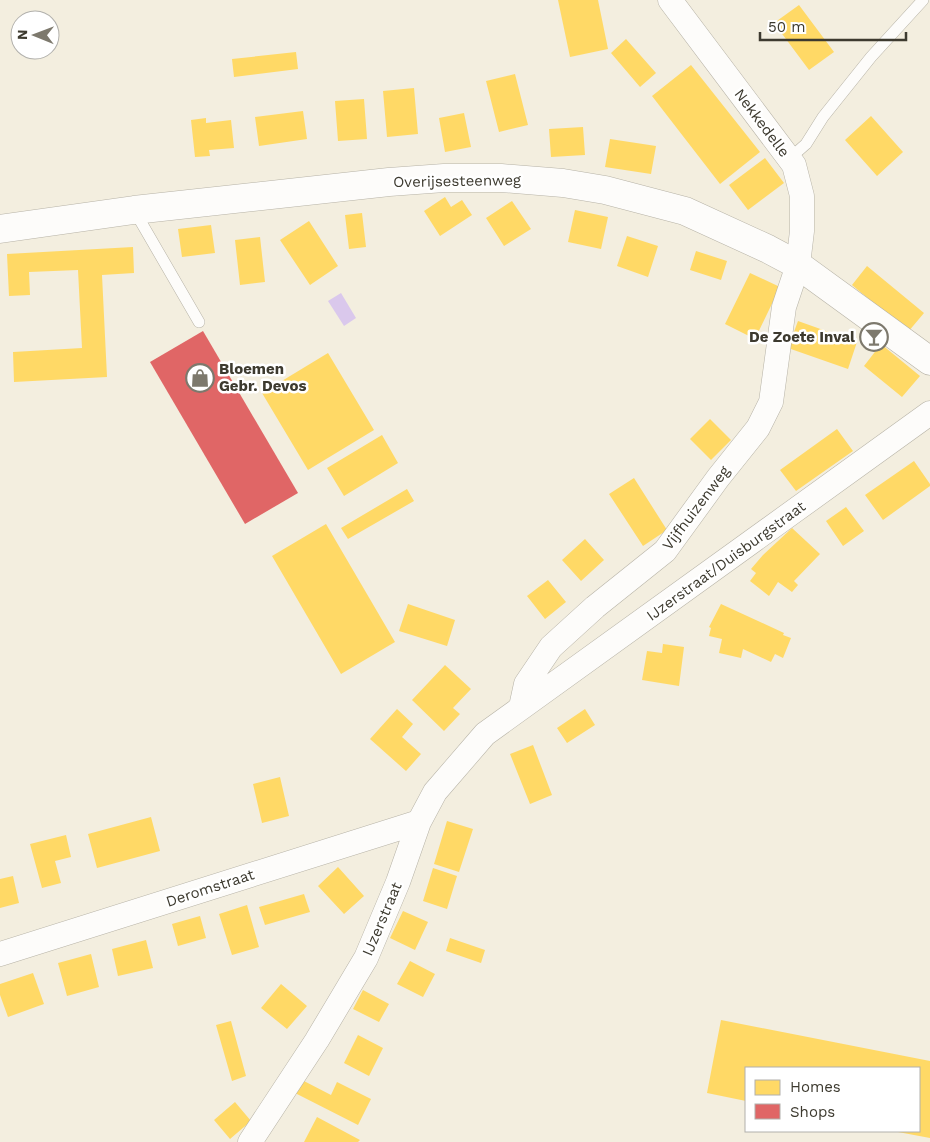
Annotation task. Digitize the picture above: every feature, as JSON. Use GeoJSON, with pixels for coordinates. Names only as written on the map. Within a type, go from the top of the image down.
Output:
{"type":"FeatureCollection","features":[{"type":"Feature","properties":{"kind":"street","name":"Nekkedelle"},"geometry":{"type":"LineString","coordinates":[[670,0],[794,165],[802,196],[802,231],[798,265]]}},
{"type":"Feature","properties":{"kind":"street","name":"Overijsesteenweg"},"geometry":{"type":"LineString","coordinates":[[0,229],[134,210],[416,180],[501,178],[554,182],[605,190],[684,211],[768,249],[798,265],[930,362]]}},
{"type":"Feature","properties":{"kind":"street","name":"Vijfhuizenweg"},"geometry":{"type":"LineString","coordinates":[[521,707],[526,684],[551,647],[595,607],[665,551],[718,478],[758,428],[771,402],[784,307],[798,265]]}},
{"type":"Feature","properties":{"kind":"street","name":"IJzerstraat/Duisburgstraat"},"geometry":{"type":"LineString","coordinates":[[521,707],[930,413]]}},
{"type":"Feature","properties":{"kind":"street","name":"IJzerstraat"},"geometry":{"type":"LineString","coordinates":[[250,1142],[318,1040],[366,958],[398,882],[419,822],[435,792],[485,734],[521,707]]}},
{"type":"Feature","properties":{"kind":"street","name":"Deromstraat"},"geometry":{"type":"LineString","coordinates":[[0,954],[419,822]]}},
{"type":"Feature","properties":{"kind":"lane"},"geometry":{"type":"LineString","coordinates":[[790,159],[806,144],[823,116],[871,57],[923,0]]}},
{"type":"Feature","properties":{"kind":"lane"},"geometry":{"type":"LineString","coordinates":[[134,210],[199,322]]}},
{"type":"Feature","properties":{"kind":"shaded area"},"geometry":{"type":"Polygon","coordinates":[[[341,293],[356,318],[344,326],[328,301],[341,293]]]}},
{"type":"Feature","properties":{"kind":"building: Homes"},"geometry":{"type":"Polygon","coordinates":[[[558,0],[598,0],[608,49],[570,57],[558,0]]]}},
{"type":"Feature","properties":{"kind":"building: Homes"},"geometry":{"type":"Polygon","coordinates":[[[799,5],[834,52],[809,70],[774,23],[799,5]]]}},
{"type":"Feature","properties":{"kind":"building: Homes"},"geometry":{"type":"Polygon","coordinates":[[[626,39],[656,73],[640,87],[611,53],[626,39]]]}},
{"type":"Feature","properties":{"kind":"building: Homes"},"geometry":{"type":"Polygon","coordinates":[[[296,52],[298,69],[234,77],[232,59],[296,52]]]}},
{"type":"Feature","properties":{"kind":"building: Homes"},"geometry":{"type":"Polygon","coordinates":[[[691,65],[760,152],[720,184],[652,96],[691,65]]]}},
{"type":"Feature","properties":{"kind":"building: Homes"},"geometry":{"type":"Polygon","coordinates":[[[515,74],[528,125],[499,132],[486,81],[515,74]]]}},
{"type":"Feature","properties":{"kind":"building: Homes"},"geometry":{"type":"Polygon","coordinates":[[[414,88],[418,134],[387,137],[383,91],[414,88]]]}},
{"type":"Feature","properties":{"kind":"building: Homes"},"geometry":{"type":"Polygon","coordinates":[[[364,99],[367,139],[338,141],[335,101],[364,99]]]}},
{"type":"Feature","properties":{"kind":"building: Homes"},"geometry":{"type":"Polygon","coordinates":[[[303,111],[307,139],[259,146],[255,117],[303,111]]]}},
{"type":"Feature","properties":{"kind":"building: Homes"},"geometry":{"type":"Polygon","coordinates":[[[464,113],[471,147],[445,152],[439,118],[464,113]]]}},
{"type":"Feature","properties":{"kind":"building: Homes"},"geometry":{"type":"Polygon","coordinates":[[[871,116],[903,152],[877,176],[845,140],[871,116]]]}},
{"type":"Feature","properties":{"kind":"building: Homes"},"geometry":{"type":"Polygon","coordinates":[[[206,118],[206,123],[231,120],[234,148],[209,150],[210,156],[195,157],[191,120],[206,118]]]}},
{"type":"Feature","properties":{"kind":"building: Homes"},"geometry":{"type":"Polygon","coordinates":[[[583,127],[585,155],[551,157],[549,129],[583,127]]]}},
{"type":"Feature","properties":{"kind":"building: Homes"},"geometry":{"type":"Polygon","coordinates":[[[610,139],[656,146],[651,174],[605,167],[610,139]]]}},
{"type":"Feature","properties":{"kind":"building: Homes"},"geometry":{"type":"Polygon","coordinates":[[[765,158],[784,183],[748,210],[729,185],[765,158]]]}},
{"type":"Feature","properties":{"kind":"building: Homes"},"geometry":{"type":"Polygon","coordinates":[[[445,197],[451,207],[462,200],[472,215],[440,236],[424,211],[445,197]]]}},
{"type":"Feature","properties":{"kind":"building: Homes"},"geometry":{"type":"Polygon","coordinates":[[[512,201],[531,229],[504,246],[486,218],[512,201]]]}},
{"type":"Feature","properties":{"kind":"building: Homes"},"geometry":{"type":"Polygon","coordinates":[[[575,210],[608,217],[601,249],[568,242],[575,210]]]}},
{"type":"Feature","properties":{"kind":"building: Homes"},"geometry":{"type":"Polygon","coordinates":[[[362,213],[366,247],[349,249],[345,215],[362,213]]]}},
{"type":"Feature","properties":{"kind":"building: Homes"},"geometry":{"type":"Polygon","coordinates":[[[309,221],[338,266],[310,285],[280,240],[309,221]]]}},
{"type":"Feature","properties":{"kind":"building: Homes"},"geometry":{"type":"Polygon","coordinates":[[[211,225],[215,253],[182,257],[178,229],[211,225]]]}},
{"type":"Feature","properties":{"kind":"building: Homes"},"geometry":{"type":"Polygon","coordinates":[[[627,236],[658,246],[648,277],[617,266],[627,236]]]}},
{"type":"Feature","properties":{"kind":"building: Homes"},"geometry":{"type":"Polygon","coordinates":[[[260,237],[265,282],[240,285],[235,240],[260,237]]]}},
{"type":"Feature","properties":{"kind":"building: Homes"},"geometry":{"type":"Polygon","coordinates":[[[133,247],[134,273],[102,275],[107,377],[14,382],[13,352],[82,348],[78,270],[29,272],[30,295],[9,296],[7,254],[133,247]]]}},
{"type":"Feature","properties":{"kind":"building: Homes"},"geometry":{"type":"Polygon","coordinates":[[[696,251],[727,261],[721,280],[690,270],[696,251]]]}},
{"type":"Feature","properties":{"kind":"building: Homes"},"geometry":{"type":"Polygon","coordinates":[[[867,266],[924,313],[908,332],[852,285],[867,266]]]}},
{"type":"Feature","properties":{"kind":"building: Homes"},"geometry":{"type":"Polygon","coordinates":[[[750,273],[780,287],[755,339],[725,324],[750,273]]]}},
{"type":"Feature","properties":{"kind":"building: Homes"},"geometry":{"type":"Polygon","coordinates":[[[798,321],[857,342],[848,369],[788,348],[798,321]]]}},
{"type":"Feature","properties":{"kind":"building: Homes"},"geometry":{"type":"Polygon","coordinates":[[[881,344],[920,376],[902,397],[864,366],[881,344]]]}},
{"type":"Feature","properties":{"kind":"building: Homes"},"geometry":{"type":"Polygon","coordinates":[[[328,353],[374,430],[308,470],[262,393],[328,353]]]}},
{"type":"Feature","properties":{"kind":"building: Homes"},"geometry":{"type":"Polygon","coordinates":[[[710,419],[731,440],[711,460],[690,439],[710,419]]]}},
{"type":"Feature","properties":{"kind":"building: Homes"},"geometry":{"type":"Polygon","coordinates":[[[837,429],[853,451],[796,491],[780,470],[837,429]]]}},
{"type":"Feature","properties":{"kind":"building: Homes"},"geometry":{"type":"Polygon","coordinates":[[[382,435],[398,463],[344,496],[327,468],[382,435]]]}},
{"type":"Feature","properties":{"kind":"building: Homes"},"geometry":{"type":"Polygon","coordinates":[[[914,461],[930,486],[883,520],[865,495],[914,461]]]}},
{"type":"Feature","properties":{"kind":"building: Homes"},"geometry":{"type":"Polygon","coordinates":[[[634,478],[667,530],[643,546],[609,494],[634,478]]]}},
{"type":"Feature","properties":{"kind":"building: Homes"},"geometry":{"type":"Polygon","coordinates":[[[407,489],[414,501],[348,539],[341,528],[407,489]]]}},
{"type":"Feature","properties":{"kind":"building: Homes"},"geometry":{"type":"Polygon","coordinates":[[[846,507],[864,531],[843,546],[826,521],[846,507]]]}},
{"type":"Feature","properties":{"kind":"building: Homes"},"geometry":{"type":"Polygon","coordinates":[[[326,524],[395,642],[341,674],[272,556],[326,524]]]}},
{"type":"Feature","properties":{"kind":"building: Homes"},"geometry":{"type":"Polygon","coordinates":[[[792,528],[820,554],[794,581],[798,585],[792,592],[778,582],[769,596],[750,581],[756,573],[751,569],[792,528]]]}},
{"type":"Feature","properties":{"kind":"building: Homes"},"geometry":{"type":"Polygon","coordinates":[[[585,539],[604,560],[581,581],[562,560],[585,539]]]}},
{"type":"Feature","properties":{"kind":"building: Homes"},"geometry":{"type":"Polygon","coordinates":[[[548,580],[566,602],[545,619],[527,596],[548,580]]]}},
{"type":"Feature","properties":{"kind":"building: Homes"},"geometry":{"type":"Polygon","coordinates":[[[408,604],[455,620],[447,646],[399,631],[408,604]]]}},
{"type":"Feature","properties":{"kind":"building: Homes"},"geometry":{"type":"Polygon","coordinates":[[[721,604],[791,638],[783,658],[775,654],[771,662],[743,649],[741,658],[719,653],[722,639],[709,636],[711,628],[709,627],[721,604]]]}},
{"type":"Feature","properties":{"kind":"building: Homes"},"geometry":{"type":"Polygon","coordinates":[[[663,644],[684,647],[679,686],[642,680],[647,651],[662,653],[663,644]]]}},
{"type":"Feature","properties":{"kind":"building: Homes"},"geometry":{"type":"Polygon","coordinates":[[[445,665],[471,689],[453,708],[460,714],[444,731],[412,700],[445,665]]]}},
{"type":"Feature","properties":{"kind":"building: Homes"},"geometry":{"type":"Polygon","coordinates":[[[397,709],[413,724],[402,737],[421,754],[406,771],[370,739],[397,709]]]}},
{"type":"Feature","properties":{"kind":"building: Homes"},"geometry":{"type":"Polygon","coordinates":[[[585,709],[595,725],[567,743],[557,728],[585,709]]]}},
{"type":"Feature","properties":{"kind":"building: Homes"},"geometry":{"type":"Polygon","coordinates":[[[533,745],[552,795],[530,804],[510,754],[533,745]]]}},
{"type":"Feature","properties":{"kind":"building: Homes"},"geometry":{"type":"Polygon","coordinates":[[[280,777],[289,816],[262,823],[253,784],[280,777]]]}},
{"type":"Feature","properties":{"kind":"building: Homes"},"geometry":{"type":"Polygon","coordinates":[[[151,817],[160,851],[97,868],[88,834],[151,817]]]}},
{"type":"Feature","properties":{"kind":"building: Homes"},"geometry":{"type":"Polygon","coordinates":[[[447,821],[473,829],[459,872],[434,864],[447,821]]]}},
{"type":"Feature","properties":{"kind":"building: Homes"},"geometry":{"type":"Polygon","coordinates":[[[66,835],[71,857],[55,861],[61,883],[42,888],[30,844],[66,835]]]}},
{"type":"Feature","properties":{"kind":"building: Homes"},"geometry":{"type":"Polygon","coordinates":[[[338,867],[364,896],[344,914],[318,886],[338,867]]]}},
{"type":"Feature","properties":{"kind":"building: Homes"},"geometry":{"type":"Polygon","coordinates":[[[433,868],[457,876],[447,909],[423,901],[433,868]]]}},
{"type":"Feature","properties":{"kind":"building: Homes"},"geometry":{"type":"Polygon","coordinates":[[[13,876],[19,903],[0,908],[0,879],[13,876]]]}},
{"type":"Feature","properties":{"kind":"building: Homes"},"geometry":{"type":"Polygon","coordinates":[[[304,894],[310,912],[265,925],[259,907],[304,894]]]}},
{"type":"Feature","properties":{"kind":"building: Homes"},"geometry":{"type":"Polygon","coordinates":[[[247,905],[259,947],[232,955],[219,914],[247,905]]]}},
{"type":"Feature","properties":{"kind":"building: Homes"},"geometry":{"type":"Polygon","coordinates":[[[403,911],[428,922],[415,950],[390,938],[403,911]]]}},
{"type":"Feature","properties":{"kind":"building: Homes"},"geometry":{"type":"Polygon","coordinates":[[[200,916],[206,938],[178,946],[172,924],[200,916]]]}},
{"type":"Feature","properties":{"kind":"building: Homes"},"geometry":{"type":"Polygon","coordinates":[[[450,938],[485,950],[481,963],[446,951],[450,938]]]}},
{"type":"Feature","properties":{"kind":"building: Homes"},"geometry":{"type":"Polygon","coordinates":[[[146,940],[153,968],[118,976],[112,949],[146,940]]]}},
{"type":"Feature","properties":{"kind":"building: Homes"},"geometry":{"type":"Polygon","coordinates":[[[91,954],[99,987],[67,996],[58,963],[91,954]]]}},
{"type":"Feature","properties":{"kind":"building: Homes"},"geometry":{"type":"Polygon","coordinates":[[[410,961],[435,974],[423,997],[397,984],[410,961]]]}},
{"type":"Feature","properties":{"kind":"building: Homes"},"geometry":{"type":"Polygon","coordinates":[[[33,973],[44,1004],[8,1017],[0,995],[0,984],[33,973]]]}},
{"type":"Feature","properties":{"kind":"building: Homes"},"geometry":{"type":"Polygon","coordinates":[[[281,984],[307,1006],[287,1029],[261,1008],[281,984]]]}},
{"type":"Feature","properties":{"kind":"building: Homes"},"geometry":{"type":"Polygon","coordinates":[[[363,990],[389,1004],[379,1022],[353,1009],[363,990]]]}},
{"type":"Feature","properties":{"kind":"building: Homes"},"geometry":{"type":"Polygon","coordinates":[[[721,1020],[930,1061],[930,1138],[898,1132],[920,1132],[920,1067],[745,1067],[745,1101],[707,1093],[721,1020]]]}},
{"type":"Feature","properties":{"kind":"building: Homes"},"geometry":{"type":"Polygon","coordinates":[[[231,1021],[246,1076],[232,1081],[216,1025],[231,1021]]]}},
{"type":"Feature","properties":{"kind":"building: Homes"},"geometry":{"type":"Polygon","coordinates":[[[358,1035],[383,1048],[369,1076],[344,1063],[358,1035]]]}},
{"type":"Feature","properties":{"kind":"building: Homes"},"geometry":{"type":"Polygon","coordinates":[[[302,1080],[331,1095],[337,1082],[371,1099],[358,1125],[295,1093],[302,1080]]]}},
{"type":"Feature","properties":{"kind":"building: Homes"},"geometry":{"type":"Polygon","coordinates":[[[235,1102],[251,1121],[230,1139],[214,1120],[235,1102]]]}},
{"type":"Feature","properties":{"kind":"building: Homes"},"geometry":{"type":"Polygon","coordinates":[[[317,1117],[360,1140],[358,1142],[304,1142],[317,1117]]]}},
{"type":"Feature","properties":{"kind":"building: Shops"},"geometry":{"type":"Polygon","coordinates":[[[203,331],[298,493],[245,524],[150,362],[203,331]]]}},
{"type":"Feature","properties":{"kind":"place","name":"De Zoete Inval"},"geometry":{"type":"Point","coordinates":[874,337]}},
{"type":"Feature","properties":{"kind":"place","name":"Bloemen Gebr. Devos"},"geometry":{"type":"Point","coordinates":[200,378]}}]}
